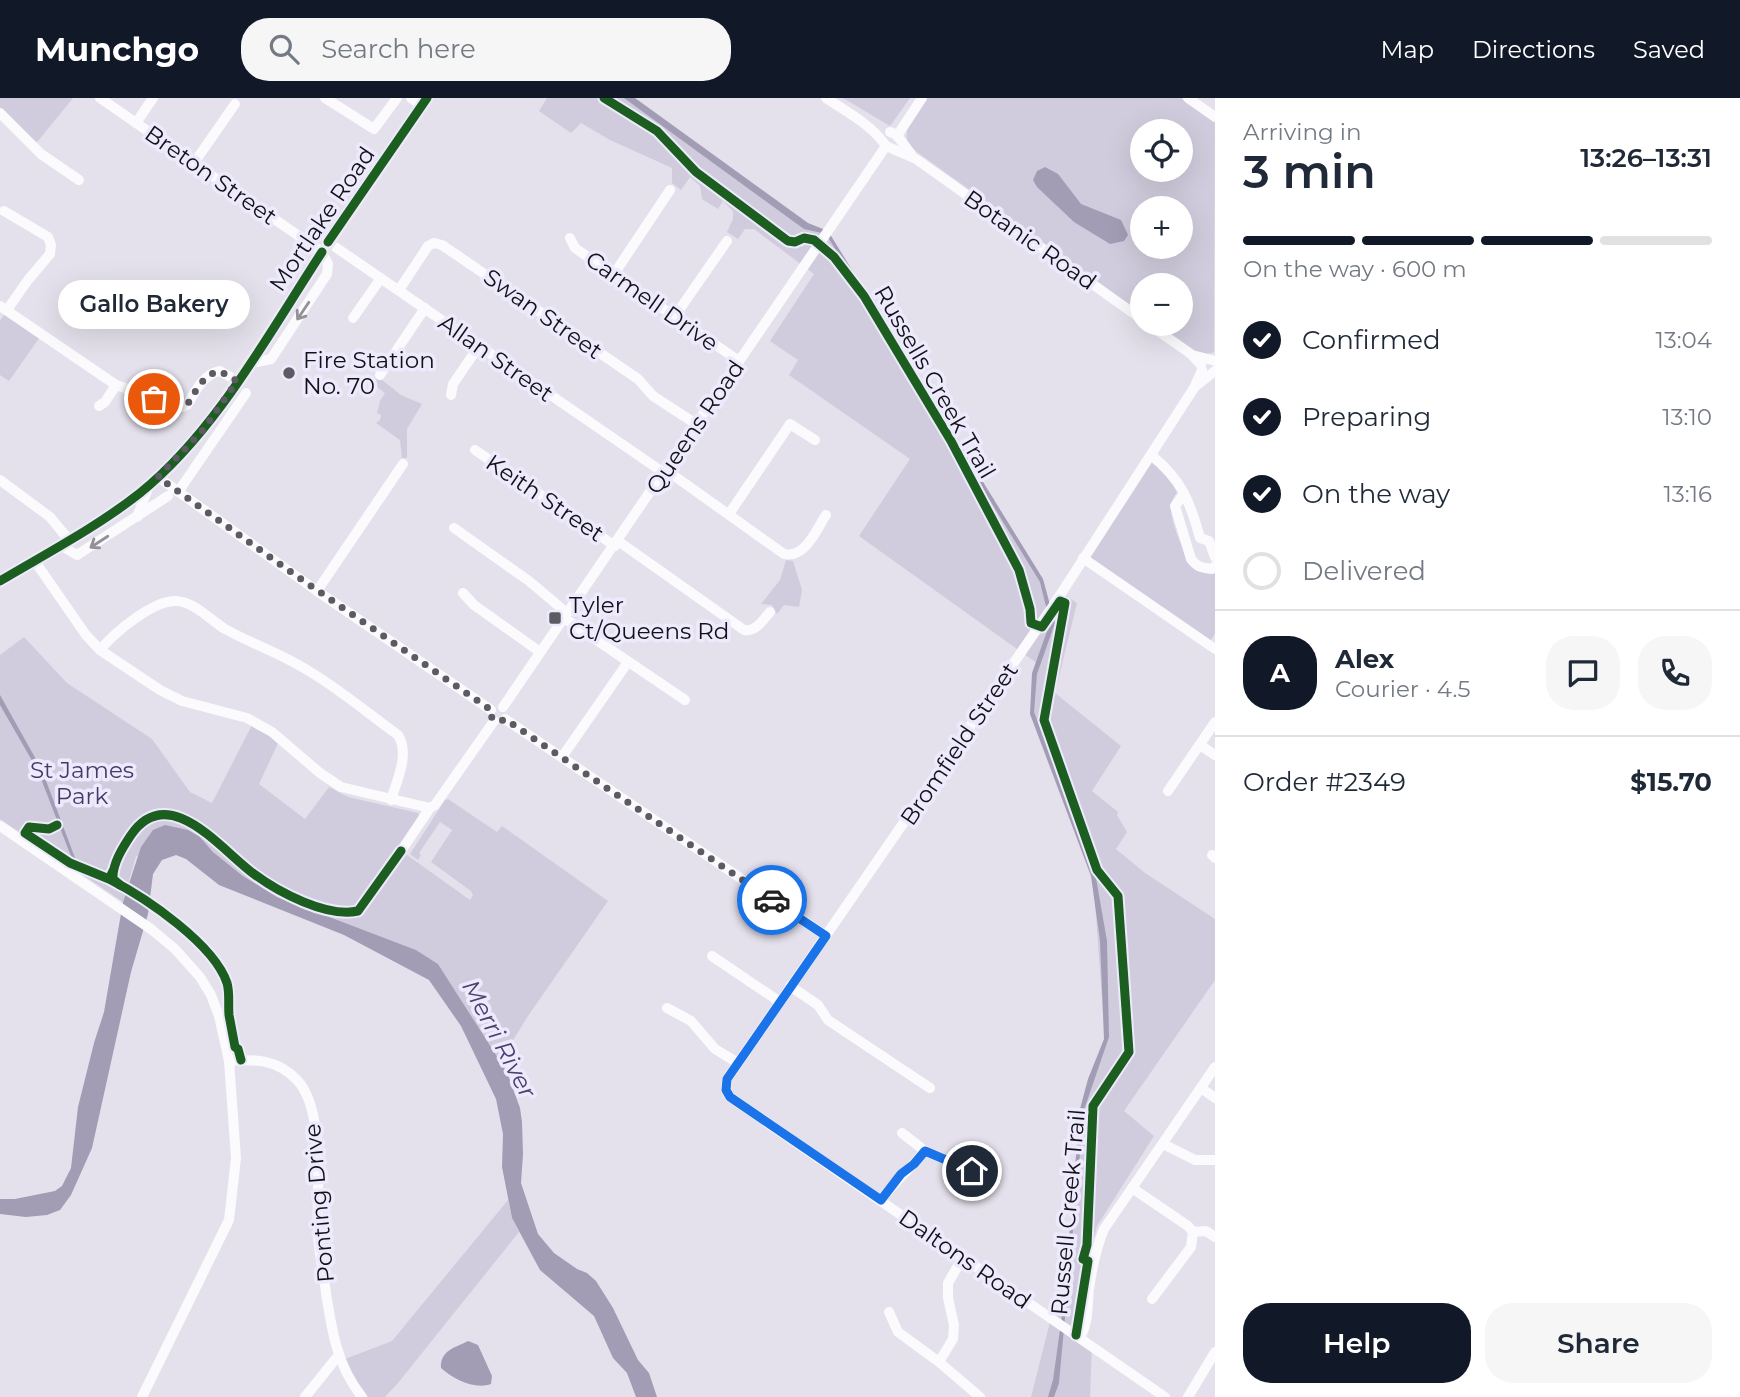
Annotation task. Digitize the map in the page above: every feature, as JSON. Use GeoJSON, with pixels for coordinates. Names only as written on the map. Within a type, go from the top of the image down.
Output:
{"type":"FeatureCollection","features":[{"type":"Feature","properties":{"kind":"main road","name":"Mortlake Road"},"geometry":{"type":"LineString","coordinates":[[0,581],[124,505],[153,481],[204,429],[420,101]]}},
{"type":"Feature","properties":{"kind":"street","name":"Breton Street"},"geometry":{"type":"LineString","coordinates":[[100,98],[194,163],[325,247]]}},
{"type":"Feature","properties":{"kind":"street"},"geometry":{"type":"LineString","coordinates":[[136,122],[153,98]]}},
{"type":"Feature","properties":{"kind":"street"},"geometry":{"type":"LineString","coordinates":[[325,98],[373,129],[397,98]]}},
{"type":"Feature","properties":{"kind":"street","name":"Botanic Road"},"geometry":{"type":"LineString","coordinates":[[826,98],[890,139],[1130,311]]}},
{"type":"Feature","properties":{"kind":"street","name":"Queens Road"},"geometry":{"type":"LineString","coordinates":[[503,707],[890,139],[922,98]]}},
{"type":"Feature","properties":{"kind":"street"},"geometry":{"type":"LineString","coordinates":[[1188,98],[1215,117]]}},
{"type":"Feature","properties":{"kind":"street"},"geometry":{"type":"LineString","coordinates":[[194,163],[235,104]]}},
{"type":"Feature","properties":{"kind":"street"},"geometry":{"type":"LineString","coordinates":[[0,113],[41,154],[79,180]]}},
{"type":"Feature","properties":{"kind":"street"},"geometry":{"type":"LineString","coordinates":[[614,274],[670,190]]}},
{"type":"Feature","properties":{"kind":"street"},"geometry":{"type":"LineString","coordinates":[[4,211],[48,236],[51,245],[50,254],[3,308],[116,385],[182,407],[187,405],[206,376],[212,372],[220,371],[237,381]]}},
{"type":"Feature","properties":{"kind":"street","name":"Carmell Drive"},"geometry":{"type":"LineString","coordinates":[[570,238],[575,248],[739,361]]}},
{"type":"Feature","properties":{"kind":"street"},"geometry":{"type":"LineString","coordinates":[[675,316],[727,241]]}},
{"type":"Feature","properties":{"kind":"street","name":"Swan Street"},"geometry":{"type":"LineString","coordinates":[[399,290],[428,246],[434,243],[442,245],[638,379],[653,396],[696,424]]}},
{"type":"Feature","properties":{"kind":"street","name":"Allan Street"},"geometry":{"type":"LineString","coordinates":[[325,247],[399,290],[784,554],[791,555],[803,550],[826,515]]}},
{"type":"Feature","properties":{"kind":"street"},"geometry":{"type":"LineString","coordinates":[[353,318],[381,278]]}},
{"type":"Feature","properties":{"kind":"street"},"geometry":{"type":"LineString","coordinates":[[378,375],[425,308]]}},
{"type":"Feature","properties":{"kind":"street"},"geometry":{"type":"LineString","coordinates":[[1165,336],[1209,364]]}},
{"type":"Feature","properties":{"kind":"street"},"geometry":{"type":"LineString","coordinates":[[451,395],[453,384],[479,346]]}},
{"type":"Feature","properties":{"kind":"street","name":"Bromfield Street"},"geometry":{"type":"LineString","coordinates":[[730,1097],[726,1090],[727,1079],[1045,618],[1209,364]]}},
{"type":"Feature","properties":{"kind":"street"},"geometry":{"type":"LineString","coordinates":[[99,405],[105,402],[116,385]]}},
{"type":"Feature","properties":{"kind":"street"},"geometry":{"type":"LineString","coordinates":[[0,480],[50,517],[65,543],[77,555],[173,494],[246,393]]}},
{"type":"Feature","properties":{"kind":"street"},"geometry":{"type":"LineString","coordinates":[[729,514],[790,424],[815,440]]}},
{"type":"Feature","properties":{"kind":"street","name":"Keith Street"},"geometry":{"type":"LineString","coordinates":[[475,450],[744,629],[750,631],[756,628],[770,612]]}},
{"type":"Feature","properties":{"kind":"street"},"geometry":{"type":"LineString","coordinates":[[1151,455],[1170,470],[1182,488],[1183,495],[1191,505],[1200,538]]}},
{"type":"Feature","properties":{"kind":"street"},"geometry":{"type":"LineString","coordinates":[[317,591],[402,464]]}},
{"type":"Feature","properties":{"kind":"street"},"geometry":{"type":"LineString","coordinates":[[153,481],[491,710]]}},
{"type":"Feature","properties":{"kind":"street","name":"Mortlake Road"},"geometry":{"type":"LineString","coordinates":[[137,518],[153,481]]}},
{"type":"Feature","properties":{"kind":"street"},"geometry":{"type":"LineString","coordinates":[[1183,495],[1175,506],[1195,566],[1212,569],[1215,566]]}},
{"type":"Feature","properties":{"kind":"street"},"geometry":{"type":"LineString","coordinates":[[454,528],[529,581],[565,616],[685,700]]}},
{"type":"Feature","properties":{"kind":"street"},"geometry":{"type":"LineString","coordinates":[[1186,544],[1200,538],[1209,541],[1215,557]]}},
{"type":"Feature","properties":{"kind":"street"},"geometry":{"type":"LineString","coordinates":[[1083,558],[1215,649]]}},
{"type":"Feature","properties":{"kind":"street"},"geometry":{"type":"LineString","coordinates":[[34,560],[86,635],[100,650],[160,690],[182,701],[254,721],[272,732],[320,773],[341,787],[432,807]]}},
{"type":"Feature","properties":{"kind":"street"},"geometry":{"type":"LineString","coordinates":[[463,593],[474,605],[540,652]]}},
{"type":"Feature","properties":{"kind":"street"},"geometry":{"type":"LineString","coordinates":[[100,650],[130,622],[148,611],[167,602],[177,600],[188,603],[240,638],[310,672],[398,735],[403,743],[402,760],[391,800]]}},
{"type":"Feature","properties":{"kind":"street"},"geometry":{"type":"LineString","coordinates":[[562,757],[628,662]]}},
{"type":"Feature","properties":{"kind":"street"},"geometry":{"type":"LineString","coordinates":[[496,706],[503,707],[505,719],[494,721],[490,716],[491,710],[496,706]]}},
{"type":"Feature","properties":{"kind":"street"},"geometry":{"type":"LineString","coordinates":[[505,719],[826,936]]}},
{"type":"Feature","properties":{"kind":"street"},"geometry":{"type":"LineString","coordinates":[[401,851],[494,721]]}},
{"type":"Feature","properties":{"kind":"street"},"geometry":{"type":"LineString","coordinates":[[1168,791],[1215,722]]}},
{"type":"Feature","properties":{"kind":"street"},"geometry":{"type":"LineString","coordinates":[[1200,745],[1215,755]]}},
{"type":"Feature","properties":{"kind":"street"},"geometry":{"type":"LineString","coordinates":[[0,826],[151,929],[188,964],[211,995],[219,1016],[229,1061],[236,1158],[229,1220],[142,1397]]}},
{"type":"Feature","properties":{"kind":"street"},"geometry":{"type":"LineString","coordinates":[[712,956],[780,1002]]}},
{"type":"Feature","properties":{"kind":"street"},"geometry":{"type":"LineString","coordinates":[[790,986],[818,1005],[828,1020],[930,1088]]}},
{"type":"Feature","properties":{"kind":"street"},"geometry":{"type":"LineString","coordinates":[[667,1008],[691,1021],[715,1049],[738,1063]]}},
{"type":"Feature","properties":{"kind":"street","name":"Ponting Drive"},"geometry":{"type":"LineString","coordinates":[[229,1061],[258,1059],[275,1063],[298,1080],[307,1095],[318,1154],[318,1235],[332,1332],[343,1368],[362,1397]]}},
{"type":"Feature","properties":{"kind":"street"},"geometry":{"type":"LineString","coordinates":[[1080,1338],[1088,1319],[1089,1289],[1097,1246],[1104,1229],[1215,1067]]}},
{"type":"Feature","properties":{"kind":"street"},"geometry":{"type":"LineString","coordinates":[[1201,1088],[1215,1098]]}},
{"type":"Feature","properties":{"kind":"street","name":"Daltons Road"},"geometry":{"type":"LineString","coordinates":[[730,1097],[1165,1397]]}},
{"type":"Feature","properties":{"kind":"street"},"geometry":{"type":"LineString","coordinates":[[902,1133],[925,1151],[972,1171]]}},
{"type":"Feature","properties":{"kind":"street"},"geometry":{"type":"LineString","coordinates":[[1163,1144],[1195,1160],[1215,1160]]}},
{"type":"Feature","properties":{"kind":"street"},"geometry":{"type":"LineString","coordinates":[[881,1200],[901,1174],[925,1151]]}},
{"type":"Feature","properties":{"kind":"street"},"geometry":{"type":"LineString","coordinates":[[1132,1188],[1193,1232],[1191,1247],[1152,1299]]}},
{"type":"Feature","properties":{"kind":"street"},"geometry":{"type":"LineString","coordinates":[[1193,1232],[1206,1231],[1215,1237]]}},
{"type":"Feature","properties":{"kind":"street"},"geometry":{"type":"LineString","coordinates":[[939,1362],[953,1339],[954,1325],[947,1298],[948,1283],[962,1257]]}},
{"type":"Feature","properties":{"kind":"street"},"geometry":{"type":"LineString","coordinates":[[889,1312],[898,1332],[980,1397]]}},
{"type":"Feature","properties":{"kind":"street"},"geometry":{"type":"LineString","coordinates":[[1188,1397],[1215,1352]]}},
{"type":"Feature","properties":{"kind":"street"},"geometry":{"type":"LineString","coordinates":[[305,1397],[338,1356]]}},
{"type":"Feature","properties":{"kind":"green space"},"geometry":{"type":"Polygon","coordinates":[[[0,98],[73,98],[33,147],[0,113],[0,98]]]}},
{"type":"Feature","properties":{"kind":"green space"},"geometry":{"type":"Polygon","coordinates":[[[547,98],[632,98],[806,225],[826,233],[1041,581],[1047,613],[1062,593],[1077,603],[1055,693],[1121,746],[1092,791],[1118,812],[1117,815],[1127,832],[1116,849],[1145,873],[1215,919],[1215,980],[1124,1111],[1154,1136],[1097,1226],[1088,1261],[1076,1335],[1092,1346],[1090,1397],[1031,1397],[1051,1318],[1056,1306],[1064,1309],[1082,1109],[1105,1040],[1093,875],[1032,714],[1038,664],[859,536],[910,459],[789,375],[798,360],[770,341],[814,274],[754,229],[745,229],[738,239],[727,232],[733,219],[733,211],[723,201],[718,209],[702,199],[700,186],[690,177],[681,190],[672,183],[672,168],[610,140],[581,123],[571,133],[539,111],[547,98]]]}},
{"type":"Feature","properties":{"kind":"green space"},"geometry":{"type":"Polygon","coordinates":[[[843,98],[910,98],[890,126],[843,98]]]}},
{"type":"Feature","properties":{"kind":"green space"},"geometry":{"type":"Polygon","coordinates":[[[927,98],[1181,98],[1215,122],[1214,352],[1198,353],[1170,336],[1193,336],[1193,273],[1130,273],[1130,306],[910,147],[907,134],[914,115],[927,98]]]}},
{"type":"Feature","properties":{"kind":"green space"},"geometry":{"type":"Polygon","coordinates":[[[7,310],[42,334],[9,381],[0,375],[0,321],[7,310]]]}},
{"type":"Feature","properties":{"kind":"green space"},"geometry":{"type":"Polygon","coordinates":[[[377,376],[401,395],[422,404],[407,429],[407,458],[402,458],[400,440],[376,423],[380,420],[381,415],[377,413],[385,393],[373,384],[377,376]]]}},
{"type":"Feature","properties":{"kind":"green space"},"geometry":{"type":"Polygon","coordinates":[[[1148,459],[1159,464],[1178,490],[1172,502],[1171,513],[1188,558],[1197,571],[1211,573],[1215,570],[1215,634],[1208,644],[1083,558],[1148,459]]]}},
{"type":"Feature","properties":{"kind":"green space"},"geometry":{"type":"Polygon","coordinates":[[[786,560],[793,561],[802,590],[799,607],[784,605],[777,614],[772,605],[761,604],[780,580],[786,560]]]}},
{"type":"Feature","properties":{"kind":"green space","name":"St James Park"},"geometry":{"type":"Polygon","coordinates":[[[24,637],[67,683],[152,739],[190,792],[212,803],[254,721],[280,739],[259,784],[305,819],[329,787],[348,797],[418,813],[419,817],[400,850],[470,900],[473,895],[471,891],[431,862],[452,830],[440,822],[419,853],[421,855],[418,860],[410,854],[448,799],[497,832],[502,826],[608,901],[500,1061],[438,964],[416,950],[277,897],[243,876],[213,852],[200,837],[136,856],[123,902],[0,819],[0,655],[24,637]]]}},
{"type":"Feature","properties":{"kind":"green space"},"geometry":{"type":"Polygon","coordinates":[[[508,1200],[519,1232],[398,1383],[385,1397],[368,1397],[355,1381],[345,1359],[392,1341],[508,1200]]]}},
{"type":"Feature","properties":{"kind":"shaded area"},"geometry":{"type":"Polygon","coordinates":[[[624,98],[635,98],[808,223],[828,231],[1043,579],[1055,623],[1037,674],[1034,712],[1095,872],[1107,941],[1109,1037],[1084,1110],[1059,1383],[1054,1397],[1048,1397],[1053,1380],[1063,1308],[1080,1109],[1088,1079],[1104,1039],[1100,941],[1091,876],[1030,714],[1032,673],[1050,623],[1040,582],[826,234],[804,229],[624,98]]]}},
{"type":"Feature","properties":{"kind":"shaded area"},"geometry":{"type":"Polygon","coordinates":[[[1045,167],[1058,174],[1081,204],[1121,220],[1128,235],[1124,241],[1110,244],[1074,222],[1033,180],[1037,171],[1045,167]]]}},
{"type":"Feature","properties":{"kind":"shaded area"},"geometry":{"type":"Polygon","coordinates":[[[0,695],[42,770],[78,866],[74,864],[38,771],[0,705],[0,695]]]}},
{"type":"Feature","properties":{"kind":"shaded area"},"geometry":{"type":"Polygon","coordinates":[[[165,825],[188,830],[200,837],[213,852],[243,876],[277,897],[416,950],[438,964],[507,1072],[520,1108],[522,1122],[521,1183],[538,1234],[554,1253],[596,1281],[613,1308],[638,1360],[649,1373],[657,1397],[636,1397],[627,1373],[613,1358],[594,1316],[540,1270],[512,1218],[502,1167],[503,1134],[496,1099],[461,1026],[429,980],[344,935],[219,885],[186,859],[176,855],[162,860],[153,874],[148,914],[131,972],[92,1148],[71,1195],[60,1210],[47,1215],[26,1217],[0,1214],[0,1199],[15,1199],[55,1191],[62,1186],[71,1168],[78,1107],[104,1012],[123,902],[141,847],[153,830],[165,825]]]}},
{"type":"Feature","properties":{"kind":"shaded area"},"geometry":{"type":"Polygon","coordinates":[[[468,1341],[478,1345],[492,1376],[491,1384],[478,1386],[464,1382],[441,1368],[446,1353],[468,1341]]]}},
{"type":"Feature","properties":{"kind":"cycle path"},"geometry":{"type":"LineString","coordinates":[[328,242],[427,98]]}},
{"type":"Feature","properties":{"kind":"cycle path","name":"Russells Creek Trail"},"geometry":{"type":"LineString","coordinates":[[604,98],[657,131],[696,172],[788,241],[795,242],[804,238],[814,240],[834,257],[864,296],[951,441],[1019,570],[1030,609],[1031,623],[1042,627],[1060,601],[1065,603],[1044,720],[1097,870],[1118,896],[1129,1052],[1093,1106],[1087,1245],[1083,1259],[1088,1261],[1076,1335]]}},
{"type":"Feature","properties":{"kind":"cycle path"},"geometry":{"type":"LineString","coordinates":[[0,581],[107,517],[140,493],[167,468],[193,441],[240,380],[322,252]]}},
{"type":"Feature","properties":{"kind":"cycle path"},"geometry":{"type":"LineString","coordinates":[[120,885],[113,879],[113,873],[125,845],[146,820],[162,815],[178,817],[195,825],[254,874],[276,888],[303,902],[332,911],[358,911],[401,851]]}},
{"type":"Feature","properties":{"kind":"cycle path"},"geometry":{"type":"LineString","coordinates":[[57,825],[49,829],[29,827],[25,833],[70,863],[109,879],[113,871]]}},
{"type":"Feature","properties":{"kind":"cycle path"},"geometry":{"type":"LineString","coordinates":[[111,880],[160,910],[194,938],[220,968],[228,987],[229,1015],[235,1047],[241,1060]]}},
{"type":"Feature","properties":{"kind":"way so far"},"geometry":{"type":"LineString","coordinates":[[154,399],[174,406],[187,405],[206,376],[212,372],[220,371],[237,381],[204,429],[158,477],[491,710],[490,716],[494,721],[505,719],[772,900]]}},
{"type":"Feature","properties":{"kind":"place","name":"Fire Station No. 70"},"geometry":{"type":"Point","coordinates":[289,373]}},
{"type":"Feature","properties":{"kind":"place","name":"Gallo Bakery"},"geometry":{"type":"Point","coordinates":[154,399]}},
{"type":"Feature","properties":{"kind":"place","name":"Tyler Ct/Queens Rd"},"geometry":{"type":"Point","coordinates":[555,618]}},
{"type":"Feature","properties":{"kind":"route"},"geometry":{"type":"LineString","coordinates":[[772,900],[826,936],[727,1079],[726,1090],[730,1097],[881,1200],[901,1174],[925,1151],[972,1171]]}},
{"type":"Feature","properties":{"kind":"water label","name":"Merri River"},"geometry":{"type":"Point","coordinates":[499,1039]}}]}
